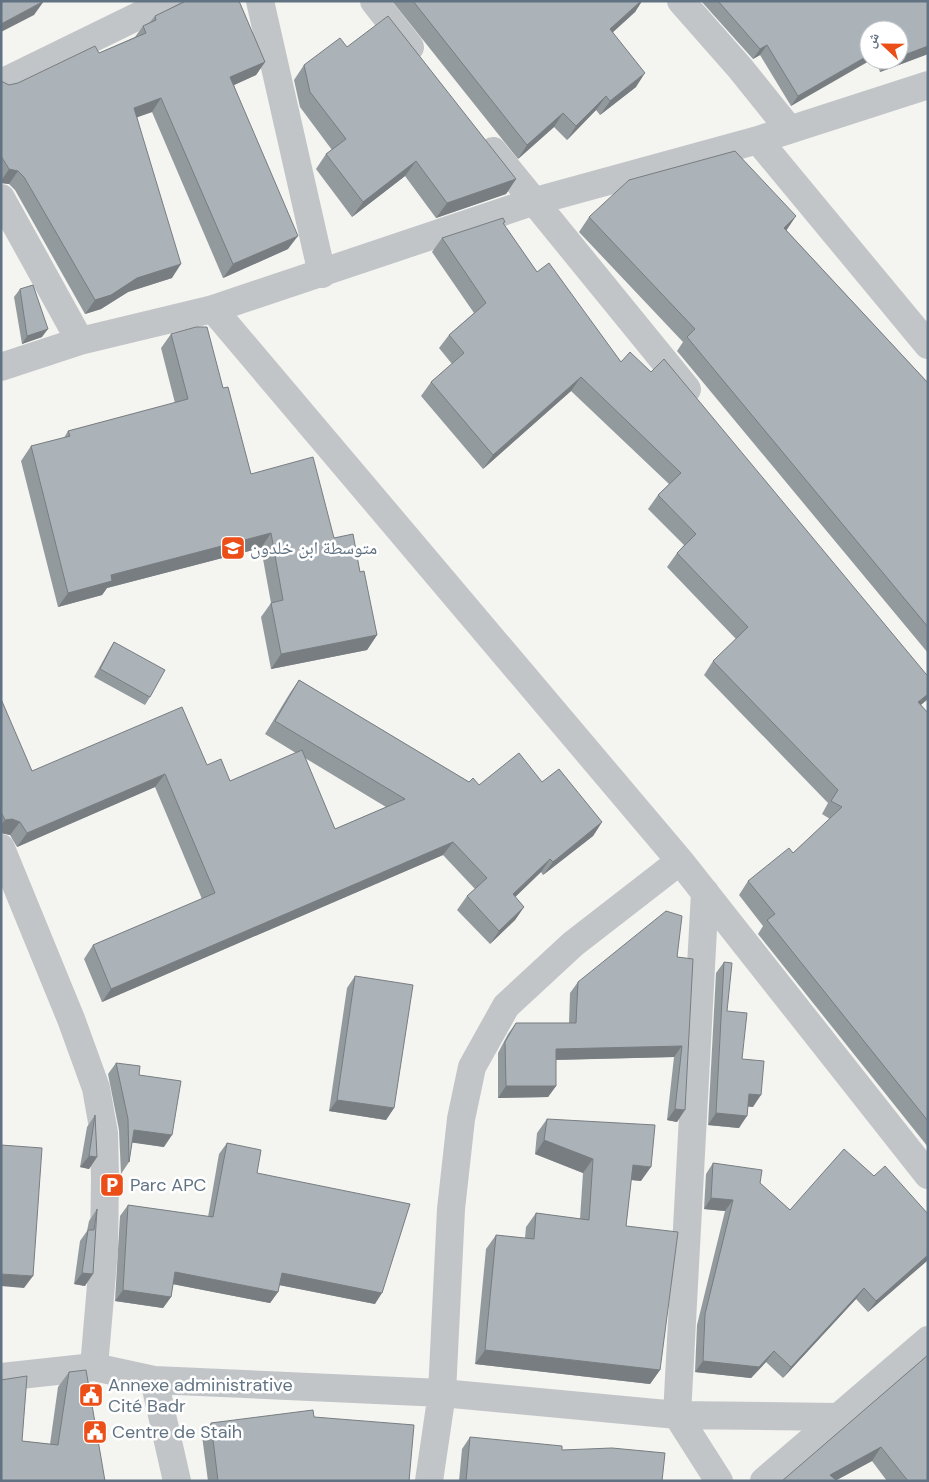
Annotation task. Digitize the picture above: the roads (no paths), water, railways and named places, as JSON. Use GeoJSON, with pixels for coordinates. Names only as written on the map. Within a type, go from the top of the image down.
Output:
{"type":"FeatureCollection","features":[{"type":"Feature","properties":{"kind":"street"},"geometry":{"type":"LineString","coordinates":[[1,83],[169,1]]}},
{"type":"Feature","properties":{"kind":"street"},"geometry":{"type":"LineString","coordinates":[[260,1],[322,274]]}},
{"type":"Feature","properties":{"kind":"street"},"geometry":{"type":"LineString","coordinates":[[374,1],[423,63]]}},
{"type":"Feature","properties":{"kind":"street"},"geometry":{"type":"LineString","coordinates":[[680,1],[740,68],[789,130]]}},
{"type":"Feature","properties":{"kind":"street"},"geometry":{"type":"LineString","coordinates":[[1,367],[80,341],[213,309],[532,202],[758,140],[928,85]]}},
{"type":"Feature","properties":{"kind":"street"},"geometry":{"type":"LineString","coordinates":[[478,132],[532,202],[704,409]]}},
{"type":"Feature","properties":{"kind":"street"},"geometry":{"type":"LineString","coordinates":[[758,140],[928,345]]}},
{"type":"Feature","properties":{"kind":"street"},"geometry":{"type":"LineString","coordinates":[[1,198],[80,341]]}},
{"type":"Feature","properties":{"kind":"street"},"geometry":{"type":"LineString","coordinates":[[213,309],[705,892],[928,1175]]}},
{"type":"Feature","properties":{"kind":"street"},"geometry":{"type":"LineString","coordinates":[[1,848],[72,1019],[96,1088],[104,1133],[105,1178],[104,1250],[94,1367]]}},
{"type":"Feature","properties":{"kind":"street"},"geometry":{"type":"LineString","coordinates":[[428,1481],[442,1393],[451,1209],[461,1119],[472,1067],[506,1006],[573,944],[680,862]]}},
{"type":"Feature","properties":{"kind":"street"},"geometry":{"type":"LineString","coordinates":[[705,892],[677,1415],[719,1481]]}},
{"type":"Feature","properties":{"kind":"street"},"geometry":{"type":"LineString","coordinates":[[764,1481],[928,1340]]}},
{"type":"Feature","properties":{"kind":"street"},"geometry":{"type":"LineString","coordinates":[[1,1377],[94,1367],[154,1380],[442,1393],[677,1415],[840,1417]]}},
{"type":"Feature","properties":{"kind":"street"},"geometry":{"type":"LineString","coordinates":[[154,1380],[177,1481]]}},
{"type":"Feature","properties":{"kind":"place","name":"متوسطة ابن خلدون"},"geometry":{"type":"Point","coordinates":[233,548]}},
{"type":"Feature","properties":{"kind":"place","name":"Parc APC"},"geometry":{"type":"Point","coordinates":[112,1185]}},
{"type":"Feature","properties":{"kind":"place","name":"Annexe administrative Cité Badr"},"geometry":{"type":"Point","coordinates":[91,1395]}},
{"type":"Feature","properties":{"kind":"place","name":"Centre de Staih"},"geometry":{"type":"Point","coordinates":[95,1432]}}]}
